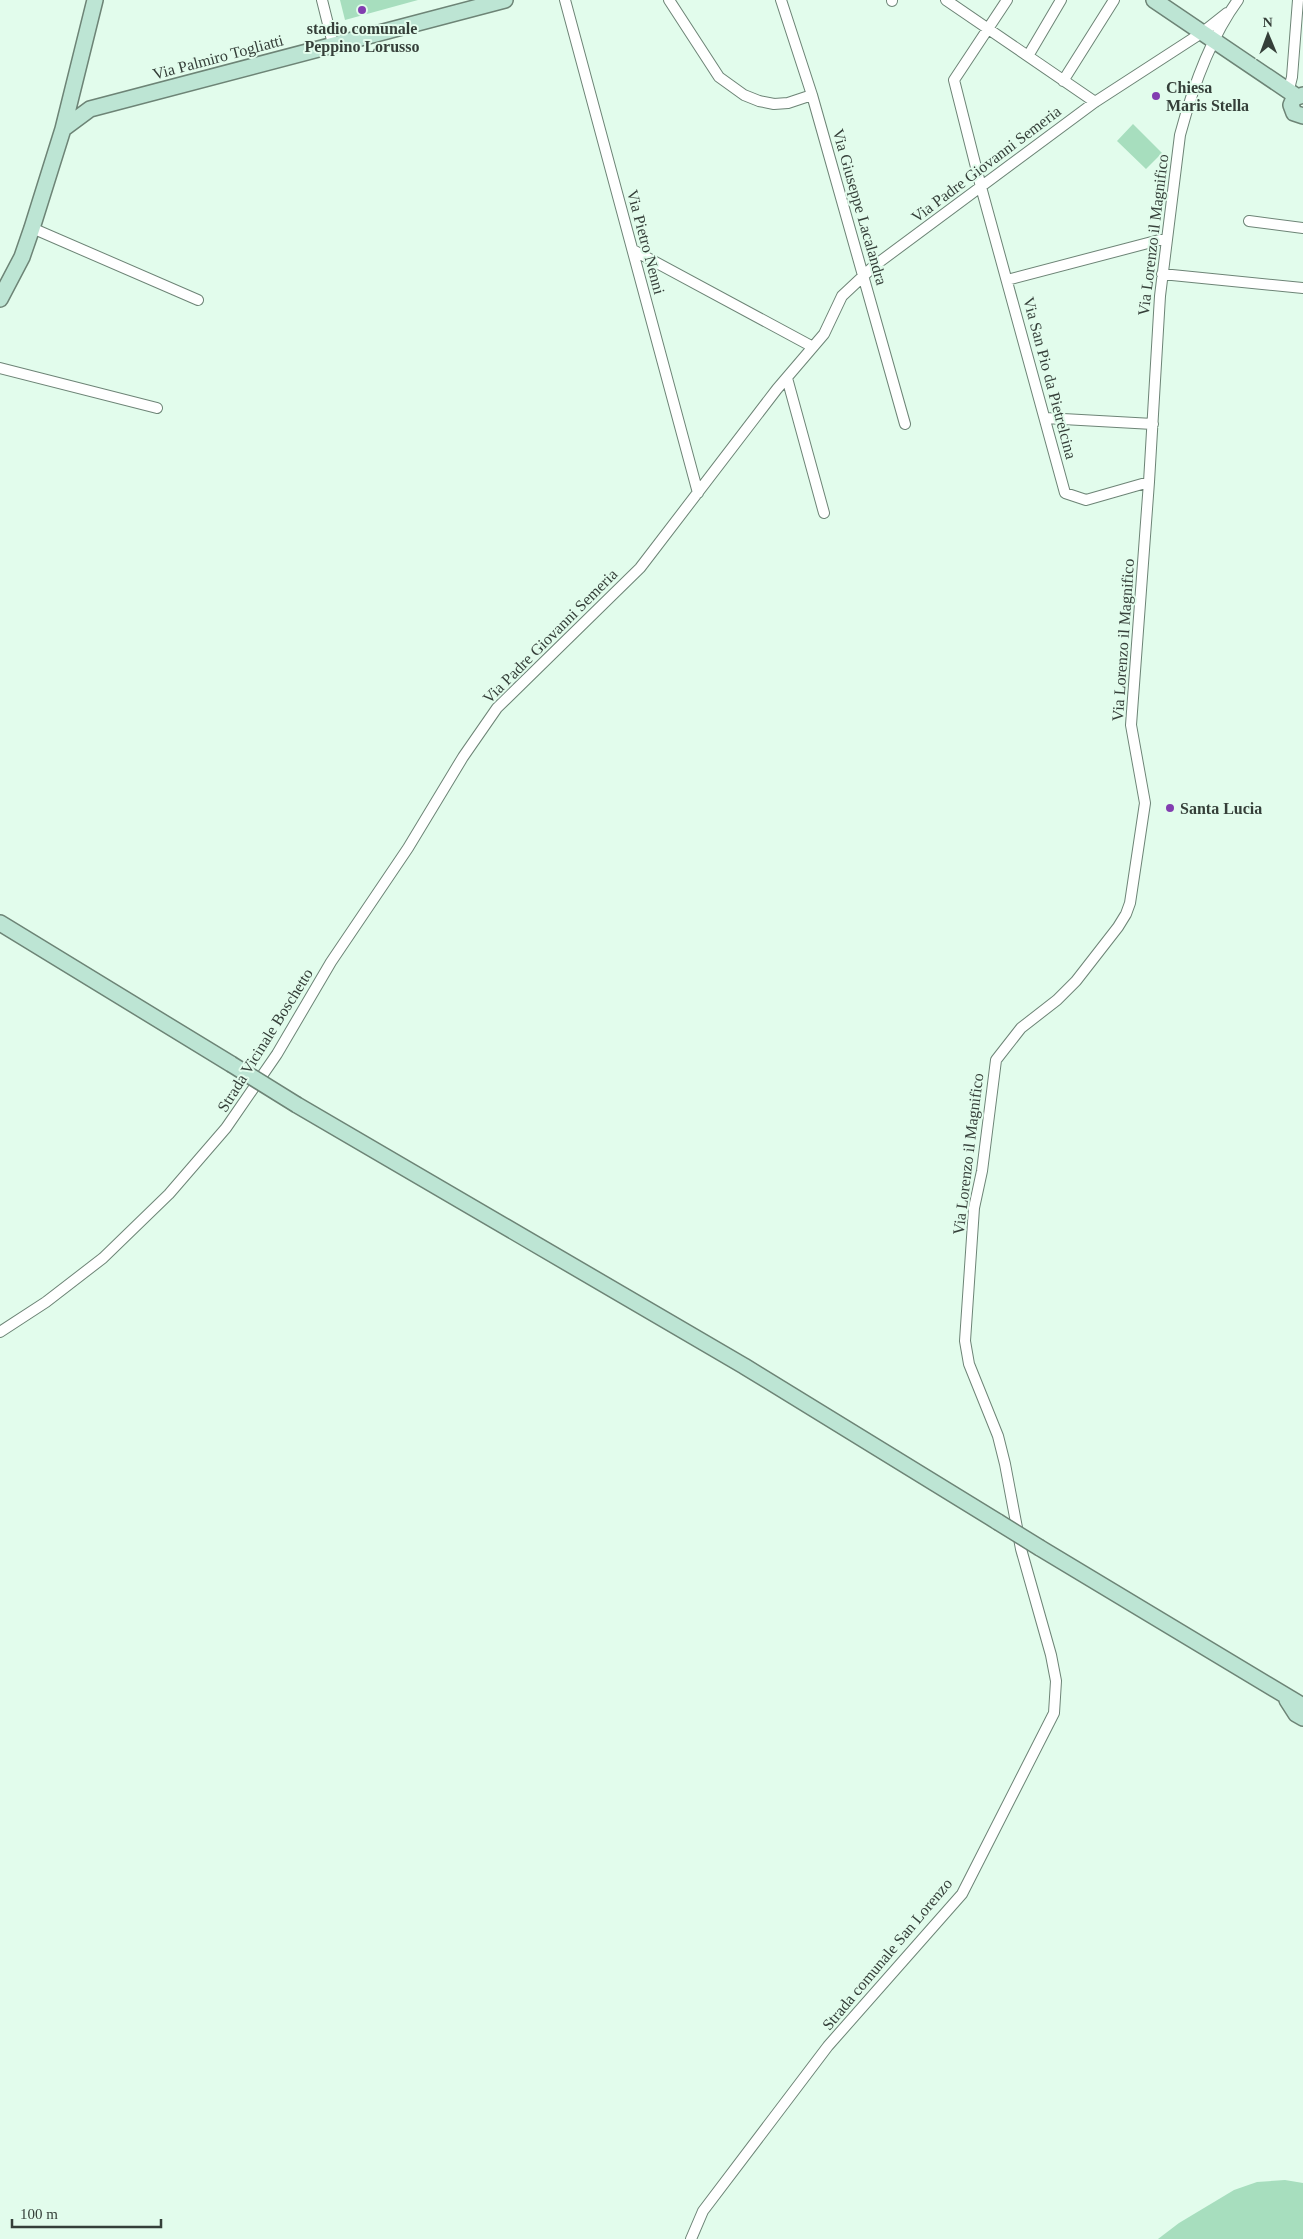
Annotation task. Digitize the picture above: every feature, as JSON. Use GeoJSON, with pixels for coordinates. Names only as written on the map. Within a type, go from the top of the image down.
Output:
{"type":"FeatureCollection","features":[{"type":"Feature","properties":{"kind":"main road"},"geometry":{"type":"LineString","coordinates":[[0,299],[22,257],[32,228],[75,85],[94,0]]}},
{"type":"Feature","properties":{"kind":"main road","name":"Via Palmiro Togliatti"},"geometry":{"type":"LineString","coordinates":[[63,129],[90,109],[505,0]]}},
{"type":"Feature","properties":{"kind":"main road"},"geometry":{"type":"LineString","coordinates":[[1154,0],[1296,93],[1291,102],[1291,108],[1303,120]]}},
{"type":"Feature","properties":{"kind":"main road"},"geometry":{"type":"LineString","coordinates":[[75,85],[80,100],[90,109]]}},
{"type":"Feature","properties":{"kind":"main road"},"geometry":{"type":"LineString","coordinates":[[0,924],[297,1105],[744,1366],[1040,1548],[1303,1706]]}},
{"type":"Feature","properties":{"kind":"main road"},"geometry":{"type":"LineString","coordinates":[[1283,1694],[1296,1714],[1303,1718]]}},
{"type":"Feature","properties":{"kind":"street"},"geometry":{"type":"LineString","coordinates":[[322,0],[334,44]]}},
{"type":"Feature","properties":{"kind":"street","name":"Via Pietro Nenni"},"geometry":{"type":"LineString","coordinates":[[565,0],[698,492]]}},
{"type":"Feature","properties":{"kind":"street"},"geometry":{"type":"LineString","coordinates":[[670,0],[719,77],[744,95],[774,104],[788,103],[812,95]]}},
{"type":"Feature","properties":{"kind":"street","name":"Via Giuseppe Lacalandra"},"geometry":{"type":"LineString","coordinates":[[781,0],[812,95],[905,424]]}},
{"type":"Feature","properties":{"kind":"street","name":"Via San Pio da Pietrelcina"},"geometry":{"type":"LineString","coordinates":[[1007,0],[989,30],[954,80],[981,187],[1065,493],[1086,500],[1149,482]]}},
{"type":"Feature","properties":{"kind":"street"},"geometry":{"type":"LineString","coordinates":[[1028,56],[1062,0]]}},
{"type":"Feature","properties":{"kind":"street"},"geometry":{"type":"LineString","coordinates":[[1063,81],[1114,0]]}},
{"type":"Feature","properties":{"kind":"street","name":"Via Lorenzo il Magnifico"},"geometry":{"type":"LineString","coordinates":[[1021,1549],[1010,1485],[998,1436],[969,1364],[965,1341],[974,1208],[982,1171],[996,1060],[1021,1028],[1057,1000],[1076,981],[1118,928],[1130,903],[1145,803],[1131,725],[1162,274],[1180,135],[1186,112],[1208,36],[1238,0]]}},
{"type":"Feature","properties":{"kind":"street"},"geometry":{"type":"LineString","coordinates":[[1296,93],[1292,77],[1299,37],[1298,0]]}},
{"type":"Feature","properties":{"kind":"street"},"geometry":{"type":"LineString","coordinates":[[949,1],[1095,102]]}},
{"type":"Feature","properties":{"kind":"street","name":"Via Padre Giovanni Semeria"},"geometry":{"type":"LineString","coordinates":[[331,962],[408,848],[463,757],[497,708],[640,568],[786,378],[824,334],[842,296],[864,276],[1095,102],[1208,36]]}},
{"type":"Feature","properties":{"kind":"street"},"geometry":{"type":"LineString","coordinates":[[1249,221],[1303,228]]}},
{"type":"Feature","properties":{"kind":"street"},"geometry":{"type":"LineString","coordinates":[[32,228],[198,300]]}},
{"type":"Feature","properties":{"kind":"street"},"geometry":{"type":"LineString","coordinates":[[1007,280],[1167,238]]}},
{"type":"Feature","properties":{"kind":"street"},"geometry":{"type":"LineString","coordinates":[[632,250],[813,347]]}},
{"type":"Feature","properties":{"kind":"street"},"geometry":{"type":"LineString","coordinates":[[1162,274],[1303,288]]}},
{"type":"Feature","properties":{"kind":"street"},"geometry":{"type":"LineString","coordinates":[[0,368],[157,408]]}},
{"type":"Feature","properties":{"kind":"street"},"geometry":{"type":"LineString","coordinates":[[786,378],[824,513]]}},
{"type":"Feature","properties":{"kind":"street"},"geometry":{"type":"LineString","coordinates":[[1045,418],[1153,424]]}},
{"type":"Feature","properties":{"kind":"street","name":"Strada Vicinale Boschetto"},"geometry":{"type":"LineString","coordinates":[[0,1332],[46,1302],[103,1258],[175,1188],[226,1128],[277,1054],[331,962]]}},
{"type":"Feature","properties":{"kind":"street","name":"Strada comunale San Lorenzo"},"geometry":{"type":"LineString","coordinates":[[691,2239],[704,2211],[828,2046],[962,1894],[1054,1713],[1056,1681],[1051,1655],[1021,1549]]}},
{"type":"Feature","properties":{"kind":"green space","name":"stadio comunale Peppino Lorusso"},"geometry":{"type":"Polygon","coordinates":[[[340,0],[418,0],[345,20],[340,0]]]}},
{"type":"Feature","properties":{"kind":"green space"},"geometry":{"type":"Polygon","coordinates":[[[1133,124],[1162,153],[1146,169],[1117,141],[1133,124]]]}},
{"type":"Feature","properties":{"kind":"green space"},"geometry":{"type":"Polygon","coordinates":[[[1285,2180],[1303,2183],[1303,2239],[1158,2239],[1179,2223],[1234,2190],[1257,2182],[1285,2180]]]}},
{"type":"Feature","properties":{"kind":"place","name":"stadio comunale Peppino Lorusso"},"geometry":{"type":"Point","coordinates":[362,10]}},
{"type":"Feature","properties":{"kind":"place","name":"Chiesa Maris Stella"},"geometry":{"type":"Point","coordinates":[1156,96]}},
{"type":"Feature","properties":{"kind":"place","name":"Santa Lucia"},"geometry":{"type":"Point","coordinates":[1170,808]}}]}
